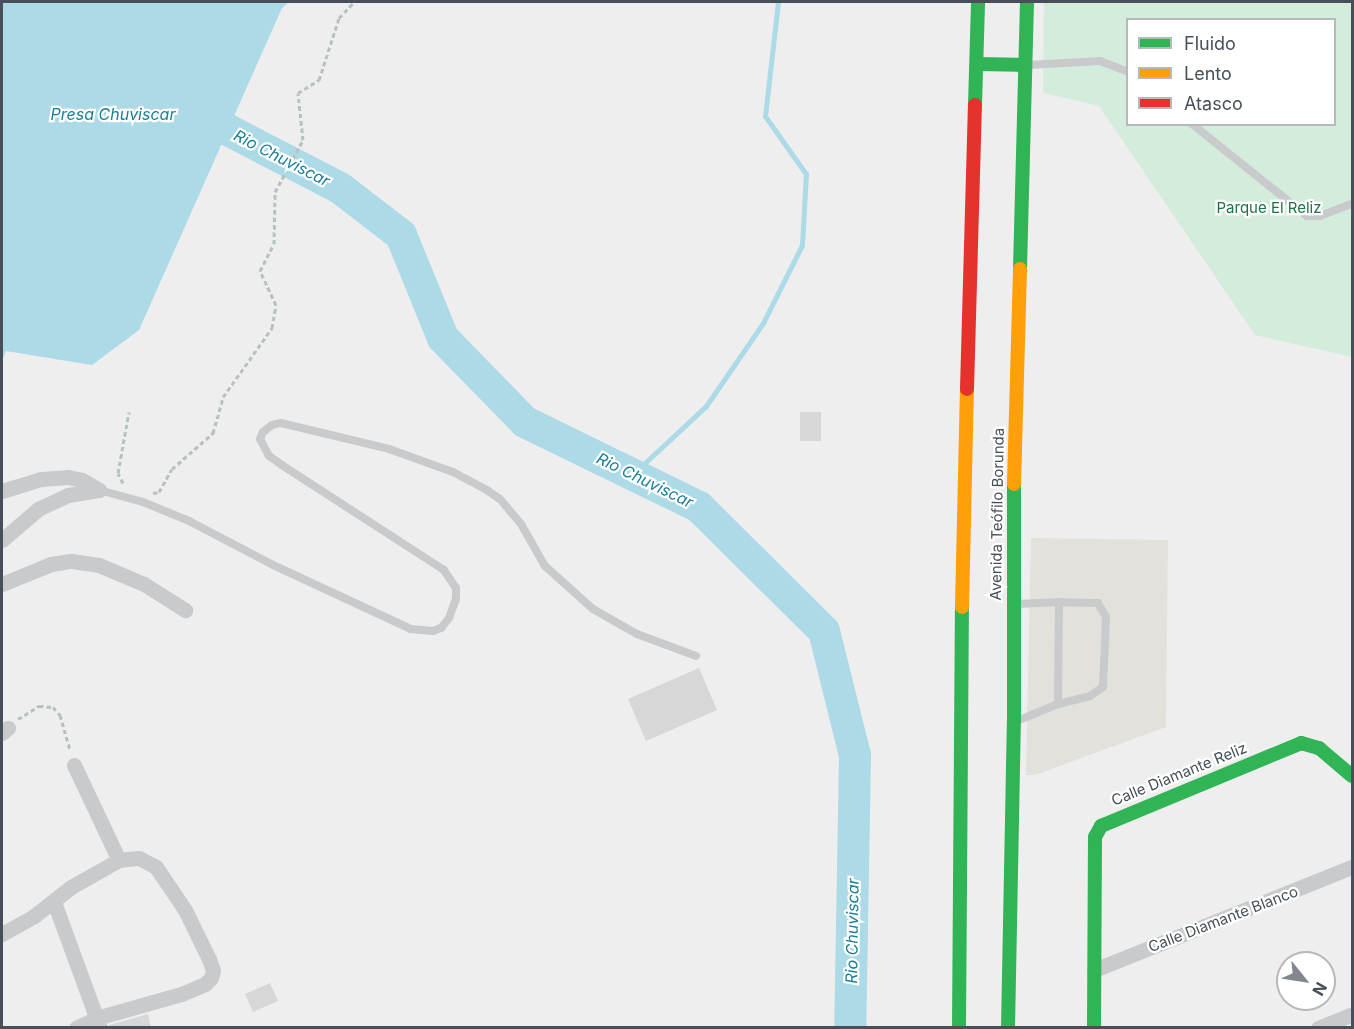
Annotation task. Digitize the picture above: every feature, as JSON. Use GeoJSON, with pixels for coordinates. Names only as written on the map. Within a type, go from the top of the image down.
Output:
{"type":"FeatureCollection","features":[{"type":"Feature","properties":{"kind":"main road"},"geometry":{"type":"LineString","coordinates":[[959,1028],[963,511],[978,64],[978,2]]}},
{"type":"Feature","properties":{"kind":"main road","name":"Avenida Teófilo Borunda"},"geometry":{"type":"LineString","coordinates":[[1008,1028],[1014,722],[1012,604],[1027,2]]}},
{"type":"Feature","properties":{"kind":"main road"},"geometry":{"type":"LineString","coordinates":[[978,64],[1024,65]]}},
{"type":"Feature","properties":{"kind":"main road","name":"Calle Diamante Reliz"},"geometry":{"type":"LineString","coordinates":[[1094,1028],[1095,837],[1105,823],[1301,743],[1312,744],[1319,748],[1353,776]]}},
{"type":"Feature","properties":{"kind":"street"},"geometry":{"type":"LineString","coordinates":[[2,491],[41,479],[68,477],[82,480],[99,490]]}},
{"type":"Feature","properties":{"kind":"street"},"geometry":{"type":"LineString","coordinates":[[2,540],[38,509],[68,495],[99,490]]}},
{"type":"Feature","properties":{"kind":"street"},"geometry":{"type":"LineString","coordinates":[[2,584],[51,564],[71,561],[99,565],[144,584],[185,610]]}},
{"type":"Feature","properties":{"kind":"street"},"geometry":{"type":"LineString","coordinates":[[74,765],[119,860]]}},
{"type":"Feature","properties":{"kind":"street"},"geometry":{"type":"LineString","coordinates":[[2,934],[34,916],[87,878],[119,860],[139,858],[156,867],[185,910],[209,959],[213,970],[211,978],[206,984],[182,994],[99,1023],[76,1028]]}},
{"type":"Feature","properties":{"kind":"street","name":"Calle Diamante Blanco"},"geometry":{"type":"LineString","coordinates":[[1094,970],[1353,867]]}},
{"type":"Feature","properties":{"kind":"street"},"geometry":{"type":"LineString","coordinates":[[54,902],[99,1023]]}},
{"type":"Feature","properties":{"kind":"street"},"geometry":{"type":"LineString","coordinates":[[1318,1028],[1353,1014]]}},
{"type":"Feature","properties":{"kind":"lane"},"geometry":{"type":"LineString","coordinates":[[1024,65],[1100,61],[1126,71]]}},
{"type":"Feature","properties":{"kind":"lane"},"geometry":{"type":"LineString","coordinates":[[1194,126],[1307,216],[1320,216],[1353,204]]}},
{"type":"Feature","properties":{"kind":"lane"},"geometry":{"type":"LineString","coordinates":[[99,490],[131,498],[189,521],[273,565],[411,629],[433,631],[441,628],[449,618],[456,599],[456,588],[444,570],[269,456],[260,439],[263,432],[272,425],[281,423],[389,448],[453,472],[500,499],[521,524],[545,566],[593,609],[636,634],[696,656]]}},
{"type":"Feature","properties":{"kind":"lane"},"geometry":{"type":"LineString","coordinates":[[1058,704],[1059,602]]}},
{"type":"Feature","properties":{"kind":"lane"},"geometry":{"type":"LineString","coordinates":[[1012,604],[1098,603],[1106,617],[1103,687],[1090,696],[1058,704],[1014,722]]}},
{"type":"Feature","properties":{"kind":"path"},"geometry":{"type":"LineString","coordinates":[[129,412],[118,473],[131,498],[159,492],[172,469],[213,433],[223,397],[272,328],[276,305],[260,271],[274,244],[275,192],[303,140],[298,93],[320,80],[339,18],[354,2]]}},
{"type":"Feature","properties":{"kind":"path"},"geometry":{"type":"LineString","coordinates":[[5,730],[39,706],[53,707],[60,715],[74,765]]}},
{"type":"Feature","properties":{"kind":"shaded area"},"geometry":{"type":"Polygon","coordinates":[[[1031,538],[1168,540],[1166,727],[1035,775],[1026,775],[1031,538]]]}},
{"type":"Feature","properties":{"kind":"green space","name":"Parque El Reliz"},"geometry":{"type":"Polygon","coordinates":[[[1044,2],[1352,2],[1352,357],[1255,335],[1099,106],[1043,93],[1044,2]]]}},
{"type":"Feature","properties":{"kind":"water","name":"Presa Chuviscar"},"geometry":{"type":"Polygon","coordinates":[[[2,2],[289,2],[282,8],[139,330],[92,365],[6,351],[2,361],[2,2]]]}},
{"type":"Feature","properties":{"kind":"building"},"geometry":{"type":"Polygon","coordinates":[[[800,412],[821,412],[821,441],[800,441],[800,412]]]}},
{"type":"Feature","properties":{"kind":"building"},"geometry":{"type":"Polygon","coordinates":[[[699,668],[717,710],[646,741],[628,699],[699,668]]]}},
{"type":"Feature","properties":{"kind":"building"},"geometry":{"type":"Polygon","coordinates":[[[270,983],[278,1001],[253,1012],[245,994],[270,983]]]}},
{"type":"Feature","properties":{"kind":"building"},"geometry":{"type":"Polygon","coordinates":[[[148,1014],[151,1028],[109,1028],[109,1025],[148,1014]]]}},
{"type":"Feature","properties":{"kind":"waterway"},"geometry":{"type":"LineString","coordinates":[[633,474],[706,406],[763,323],[802,245],[806,174],[765,116],[778,2]]}},
{"type":"Feature","properties":{"kind":"waterway","name":"Rio Chuviscar"},"geometry":{"type":"LineString","coordinates":[[188,116],[228,130],[340,188],[401,235],[443,338],[525,422],[699,507],[824,631],[855,755],[850,1028]]}},
{"type":"Feature","properties":{"kind":"traffic: fast"},"geometry":{"type":"LineString","coordinates":[[975,105],[978,2]]}},
{"type":"Feature","properties":{"kind":"traffic: fast"},"geometry":{"type":"LineString","coordinates":[[1020,269],[1027,2]]}},
{"type":"Feature","properties":{"kind":"traffic: fast"},"geometry":{"type":"LineString","coordinates":[[978,64],[1024,65]]}},
{"type":"Feature","properties":{"kind":"traffic: fast"},"geometry":{"type":"LineString","coordinates":[[1008,1028],[1014,722],[1014,484]]}},
{"type":"Feature","properties":{"kind":"traffic: fast"},"geometry":{"type":"LineString","coordinates":[[959,1028],[962,607]]}},
{"type":"Feature","properties":{"kind":"traffic: fast"},"geometry":{"type":"LineString","coordinates":[[1094,1028],[1095,837],[1101,826],[1301,743],[1319,748],[1352,776]]}},
{"type":"Feature","properties":{"kind":"traffic: slow"},"geometry":{"type":"LineString","coordinates":[[1014,484],[1020,269]]}},
{"type":"Feature","properties":{"kind":"traffic: slow"},"geometry":{"type":"LineString","coordinates":[[962,607],[967,389]]}},
{"type":"Feature","properties":{"kind":"traffic: jam"},"geometry":{"type":"LineString","coordinates":[[967,389],[975,105]]}}]}
